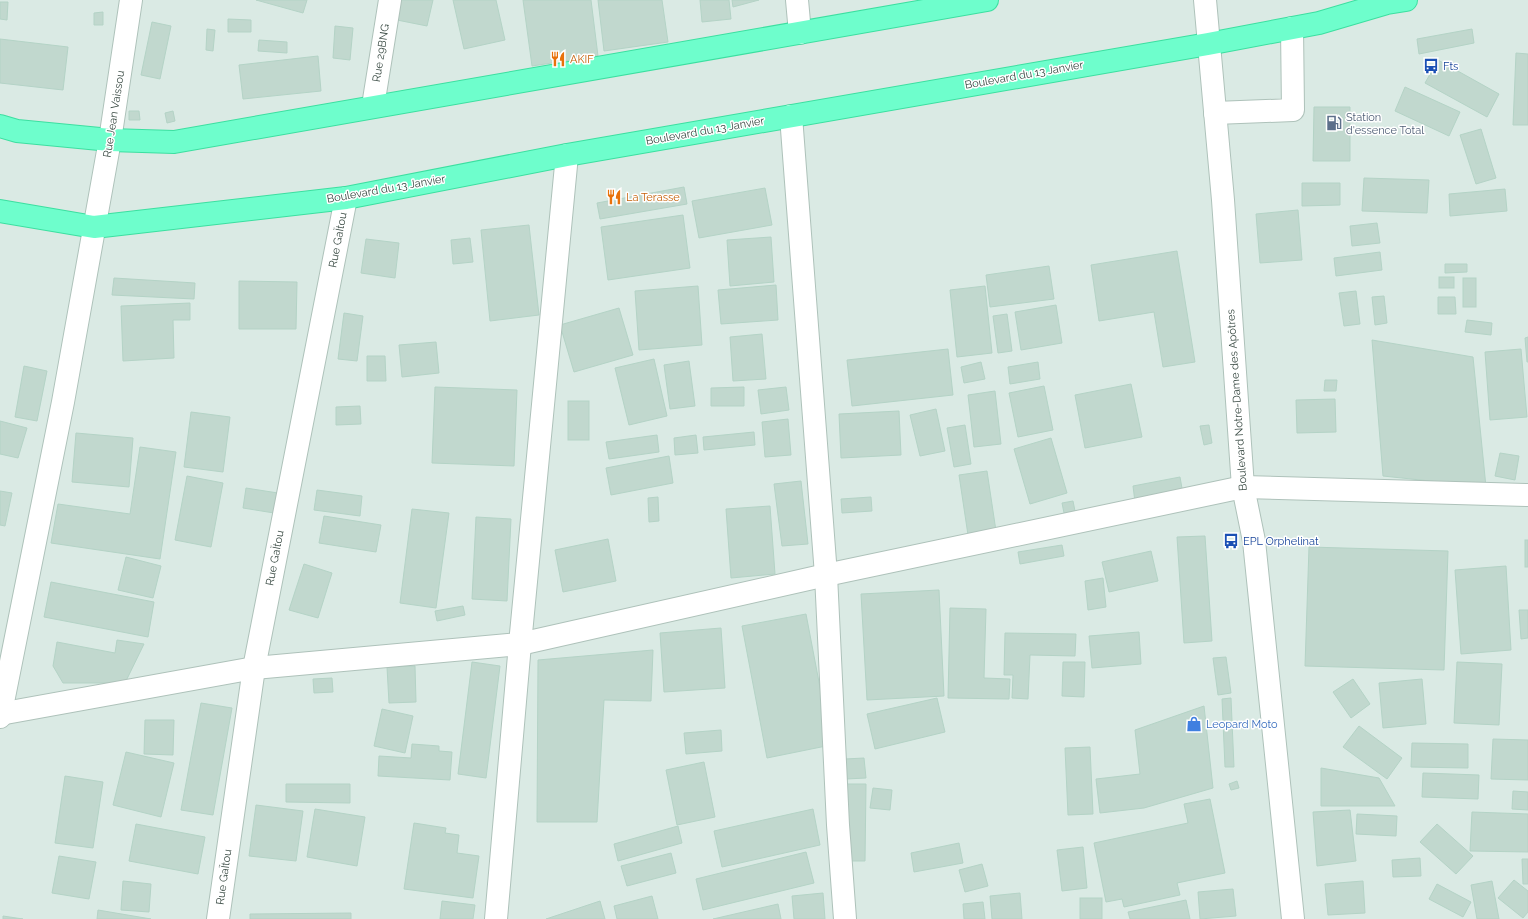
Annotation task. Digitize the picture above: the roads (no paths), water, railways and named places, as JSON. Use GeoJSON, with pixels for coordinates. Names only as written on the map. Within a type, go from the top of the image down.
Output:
{"type":"FeatureCollection","features":[{"type":"Feature","properties":{"kind":"highway"},"geometry":{"type":"LineString","coordinates":[[0,126],[18,131],[110,140],[174,142],[373,106],[988,0]]}},
{"type":"Feature","properties":{"kind":"highway","name":"Boulevard du 13 Janvier"},"geometry":{"type":"LineString","coordinates":[[0,211],[94,227],[346,198],[568,155],[1208,44],[1319,23],[1387,3],[1406,0]]}},
{"type":"Feature","properties":{"kind":"street","name":"Rue Jean Vaissou"},"geometry":{"type":"LineString","coordinates":[[0,715],[64,402],[110,140],[131,0]]}},
{"type":"Feature","properties":{"kind":"street","name":"Rue 29BNG"},"geometry":{"type":"LineString","coordinates":[[373,106],[390,0]]}},
{"type":"Feature","properties":{"kind":"street"},"geometry":{"type":"LineString","coordinates":[[798,0],[800,33]]}},
{"type":"Feature","properties":{"kind":"street","name":"Boulevard Notre-Dame des Apôtres"},"geometry":{"type":"LineString","coordinates":[[1205,0],[1223,200],[1243,487],[1254,541],[1293,919]]}},
{"type":"Feature","properties":{"kind":"street"},"geometry":{"type":"LineString","coordinates":[[1215,113],[1293,110],[1292,28]]}},
{"type":"Feature","properties":{"kind":"street"},"geometry":{"type":"LineString","coordinates":[[791,116],[826,575],[838,825],[845,919]]}},
{"type":"Feature","properties":{"kind":"street"},"geometry":{"type":"LineString","coordinates":[[496,919],[520,644],[568,155]]}},
{"type":"Feature","properties":{"kind":"street","name":"Rue GaÏtou"},"geometry":{"type":"LineString","coordinates":[[218,919],[254,668],[346,198]]}},
{"type":"Feature","properties":{"kind":"street"},"geometry":{"type":"LineString","coordinates":[[0,715],[254,668],[520,644],[826,575],[1243,487],[1528,495]]}},
{"type":"Feature","properties":{"kind":"place","name":"AKIF"},"geometry":{"type":"Point","coordinates":[558,59]}},
{"type":"Feature","properties":{"kind":"place","name":"Fts"},"geometry":{"type":"Point","coordinates":[1431,66]}},
{"type":"Feature","properties":{"kind":"place","name":"Station d'essence Total"},"geometry":{"type":"Point","coordinates":[1334,123]}},
{"type":"Feature","properties":{"kind":"place","name":"La Terasse"},"geometry":{"type":"Point","coordinates":[614,197]}},
{"type":"Feature","properties":{"kind":"place","name":"EPL Orphelinat"},"geometry":{"type":"Point","coordinates":[1231,541]}},
{"type":"Feature","properties":{"kind":"place","name":"Leopard Moto"},"geometry":{"type":"Point","coordinates":[1194,724]}}]}
